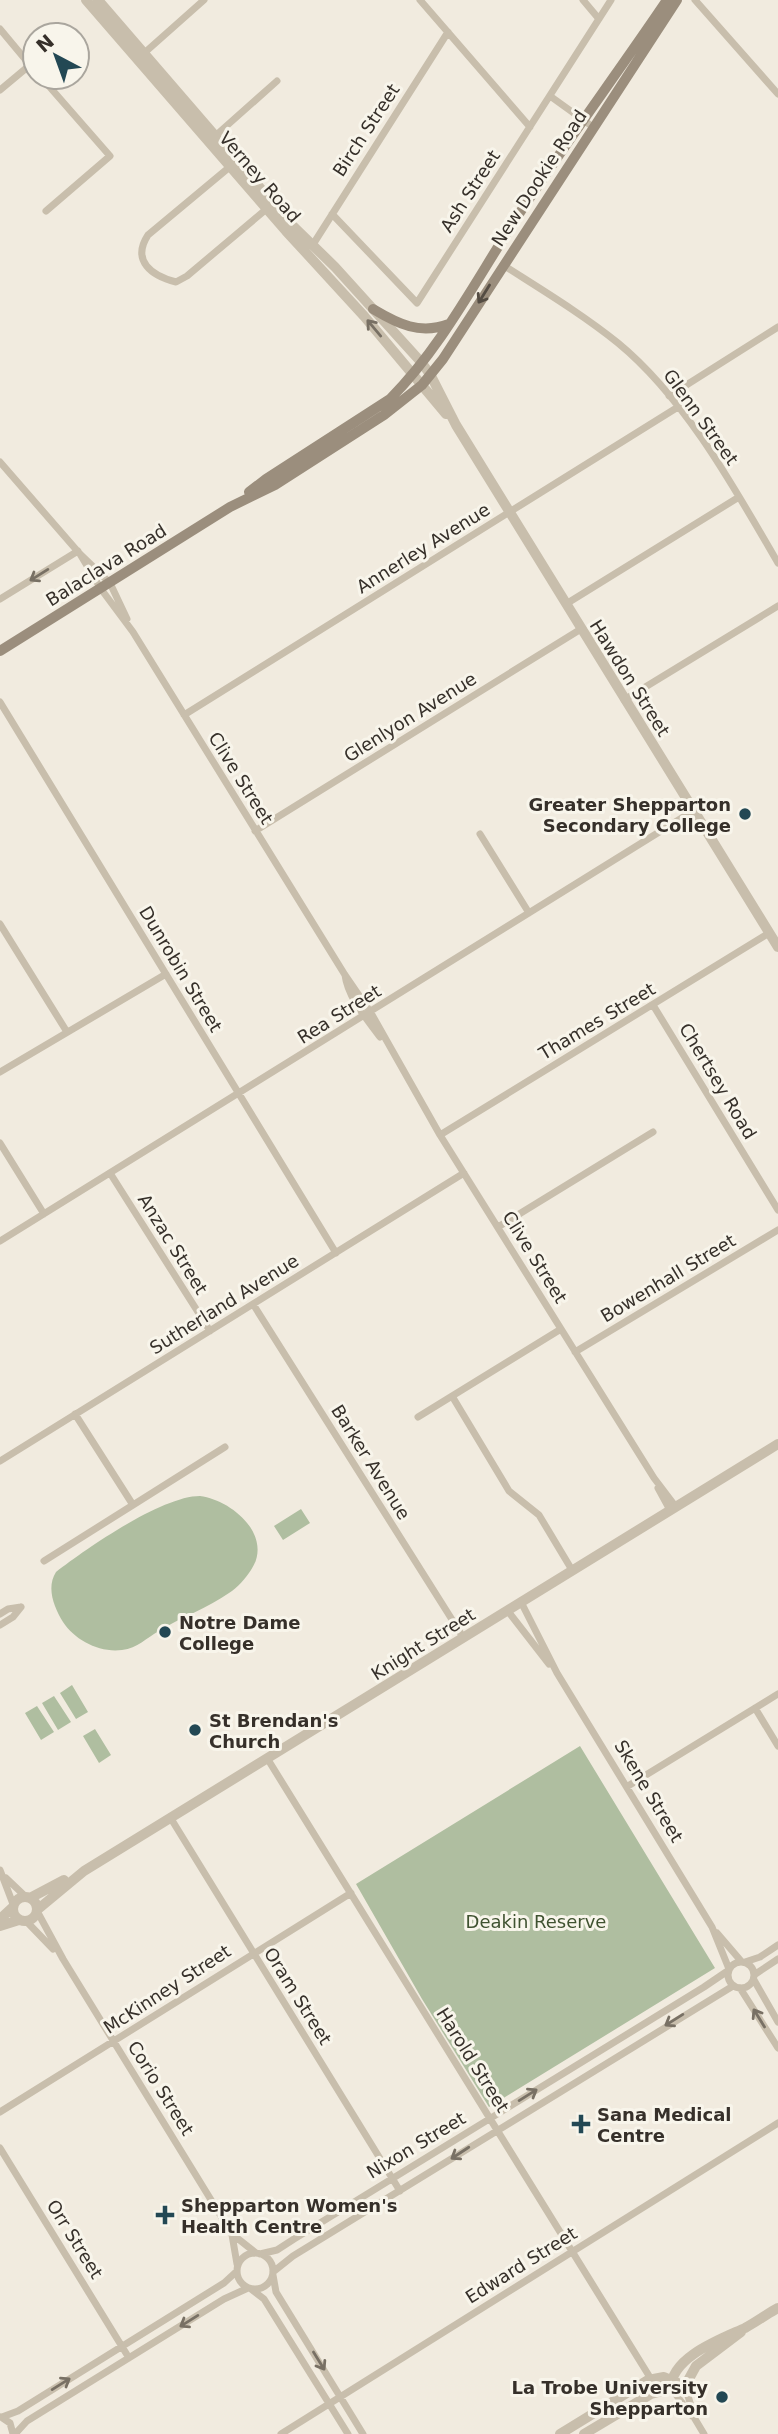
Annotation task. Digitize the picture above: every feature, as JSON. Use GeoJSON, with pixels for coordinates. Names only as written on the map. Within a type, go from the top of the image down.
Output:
{"type":"FeatureCollection","features":[{"type":"Feature","properties":{"kind":"main road","name":"New Dookie Road"},"geometry":{"type":"LineString","coordinates":[[422,385],[443,359],[503,265],[667,0]]}},
{"type":"Feature","properties":{"kind":"main road","name":"New Dookie Road"},"geometry":{"type":"LineString","coordinates":[[412,374],[449,324],[516,220],[677,0]]}},
{"type":"Feature","properties":{"kind":"main road"},"geometry":{"type":"LineString","coordinates":[[373,309],[418,329],[433,329],[449,324]]}},
{"type":"Feature","properties":{"kind":"main road","name":"Balaclava Road"},"geometry":{"type":"LineString","coordinates":[[0,651],[230,507],[266,479],[390,399],[412,374]]}},
{"type":"Feature","properties":{"kind":"main road","name":"Balaclava Road"},"geometry":{"type":"LineString","coordinates":[[230,507],[275,485],[373,422],[422,385]]}},
{"type":"Feature","properties":{"kind":"street","name":"Verney Road"},"geometry":{"type":"LineString","coordinates":[[86,0],[141,57],[412,374]]}},
{"type":"Feature","properties":{"kind":"street","name":"Verney Road"},"geometry":{"type":"LineString","coordinates":[[98,0],[141,57]]}},
{"type":"Feature","properties":{"kind":"street"},"geometry":{"type":"LineString","coordinates":[[141,57],[204,0]]}},
{"type":"Feature","properties":{"kind":"street"},"geometry":{"type":"LineString","coordinates":[[420,0],[530,127]]}},
{"type":"Feature","properties":{"kind":"street"},"geometry":{"type":"LineString","coordinates":[[583,0],[599,19]]}},
{"type":"Feature","properties":{"kind":"street","name":"Ash Street"},"geometry":{"type":"LineString","coordinates":[[332,214],[417,303],[611,0]]}},
{"type":"Feature","properties":{"kind":"street"},"geometry":{"type":"LineString","coordinates":[[695,0],[778,94]]}},
{"type":"Feature","properties":{"kind":"street"},"geometry":{"type":"LineString","coordinates":[[0,29],[21,55]]}},
{"type":"Feature","properties":{"kind":"street","name":"Birch Street"},"geometry":{"type":"LineString","coordinates":[[312,246],[448,32]]}},
{"type":"Feature","properties":{"kind":"street"},"geometry":{"type":"LineString","coordinates":[[0,90],[21,76]]}},
{"type":"Feature","properties":{"kind":"street"},"geometry":{"type":"LineString","coordinates":[[212,139],[277,81]]}},
{"type":"Feature","properties":{"kind":"street"},"geometry":{"type":"LineString","coordinates":[[46,211],[110,156],[53,91]]}},
{"type":"Feature","properties":{"kind":"street"},"geometry":{"type":"LineString","coordinates":[[550,96],[588,124]]}},
{"type":"Feature","properties":{"kind":"street"},"geometry":{"type":"LineString","coordinates":[[234,164],[148,236],[141,246],[143,262],[166,279],[176,282],[187,276],[270,206]]}},
{"type":"Feature","properties":{"kind":"street","name":"Verney Road"},"geometry":{"type":"LineString","coordinates":[[270,206],[373,309],[421,362]]}},
{"type":"Feature","properties":{"kind":"street","name":"Glenn Street"},"geometry":{"type":"LineString","coordinates":[[503,265],[586,318],[646,369],[678,407],[739,498],[778,563]]}},
{"type":"Feature","properties":{"kind":"street"},"geometry":{"type":"LineString","coordinates":[[669,396],[778,327]]}},
{"type":"Feature","properties":{"kind":"street","name":"Hawdon Street"},"geometry":{"type":"LineString","coordinates":[[421,362],[509,512],[778,947]]}},
{"type":"Feature","properties":{"kind":"street","name":"Hawdon Street"},"geometry":{"type":"LineString","coordinates":[[412,374],[456,425]]}},
{"type":"Feature","properties":{"kind":"street","name":"Annerley Avenue"},"geometry":{"type":"LineString","coordinates":[[184,715],[678,407]]}},
{"type":"Feature","properties":{"kind":"street","name":"Clive Street"},"geometry":{"type":"LineString","coordinates":[[0,462],[105,586],[345,975],[440,1135],[673,1509]]}},
{"type":"Feature","properties":{"kind":"street"},"geometry":{"type":"LineString","coordinates":[[566,604],[739,498]]}},
{"type":"Feature","properties":{"kind":"street","name":"Balaclava Road"},"geometry":{"type":"LineString","coordinates":[[0,600],[79,553]]}},
{"type":"Feature","properties":{"kind":"street"},"geometry":{"type":"LineString","coordinates":[[624,700],[778,606]]}},
{"type":"Feature","properties":{"kind":"street","name":"Glenlyon Avenue"},"geometry":{"type":"LineString","coordinates":[[255,831],[581,629]]}},
{"type":"Feature","properties":{"kind":"street","name":"Dunrobin Street"},"geometry":{"type":"LineString","coordinates":[[0,702],[336,1253]]}},
{"type":"Feature","properties":{"kind":"street","name":"Rea Street"},"geometry":{"type":"LineString","coordinates":[[0,1241],[693,811]]}},
{"type":"Feature","properties":{"kind":"street"},"geometry":{"type":"LineString","coordinates":[[480,834],[529,913]]}},
{"type":"Feature","properties":{"kind":"street"},"geometry":{"type":"LineString","coordinates":[[0,924],[67,1032]]}},
{"type":"Feature","properties":{"kind":"street","name":"Thames Street"},"geometry":{"type":"LineString","coordinates":[[440,1135],[769,933]]}},
{"type":"Feature","properties":{"kind":"street"},"geometry":{"type":"LineString","coordinates":[[0,1072],[166,974]]}},
{"type":"Feature","properties":{"kind":"street","name":"Chertsey Road"},"geometry":{"type":"LineString","coordinates":[[653,1005],[778,1210]]}},
{"type":"Feature","properties":{"kind":"street"},"geometry":{"type":"LineString","coordinates":[[498,1227],[653,1132]]}},
{"type":"Feature","properties":{"kind":"street"},"geometry":{"type":"LineString","coordinates":[[0,1143],[44,1214]]}},
{"type":"Feature","properties":{"kind":"street","name":"Anzac Street"},"geometry":{"type":"LineString","coordinates":[[110,1173],[210,1331]]}},
{"type":"Feature","properties":{"kind":"street","name":"Sutherland Avenue"},"geometry":{"type":"LineString","coordinates":[[0,1461],[464,1173]]}},
{"type":"Feature","properties":{"kind":"street","name":"Bowenhall Street"},"geometry":{"type":"LineString","coordinates":[[575,1352],[778,1230]]}},
{"type":"Feature","properties":{"kind":"street","name":"Barker Avenue"},"geometry":{"type":"LineString","coordinates":[[253,1304],[463,1637]]}},
{"type":"Feature","properties":{"kind":"street"},"geometry":{"type":"LineString","coordinates":[[418,1417],[561,1329]]}},
{"type":"Feature","properties":{"kind":"street"},"geometry":{"type":"LineString","coordinates":[[452,1396],[509,1491],[539,1515],[572,1570]]}},
{"type":"Feature","properties":{"kind":"street"},"geometry":{"type":"LineString","coordinates":[[75,1414],[133,1505]]}},
{"type":"Feature","properties":{"kind":"street","name":"Knight Street"},"geometry":{"type":"LineString","coordinates":[[28,1897],[83,1871],[778,1444]]}},
{"type":"Feature","properties":{"kind":"street"},"geometry":{"type":"LineString","coordinates":[[44,1561],[225,1447]]}},
{"type":"Feature","properties":{"kind":"street","name":"Skene Street"},"geometry":{"type":"LineString","coordinates":[[521,1602],[557,1673],[712,1927],[729,1970]]}},
{"type":"Feature","properties":{"kind":"street"},"geometry":{"type":"LineString","coordinates":[[0,1614],[21,1606],[13,1617],[0,1625]]}},
{"type":"Feature","properties":{"kind":"street","name":"Skene Street"},"geometry":{"type":"LineString","coordinates":[[507,1611],[557,1673]]}},
{"type":"Feature","properties":{"kind":"street"},"geometry":{"type":"LineString","coordinates":[[628,1786],[778,1694]]}},
{"type":"Feature","properties":{"kind":"street"},"geometry":{"type":"LineString","coordinates":[[755,1708],[778,1746]]}},
{"type":"Feature","properties":{"kind":"street","name":"Harold Street"},"geometry":{"type":"LineString","coordinates":[[267,1758],[651,2379]]}},
{"type":"Feature","properties":{"kind":"street","name":"Oram Street"},"geometry":{"type":"LineString","coordinates":[[170,1817],[400,2191]]}},
{"type":"Feature","properties":{"kind":"street","name":"Knight Street"},"geometry":{"type":"LineString","coordinates":[[37,1910],[83,1871]]}},
{"type":"Feature","properties":{"kind":"street"},"geometry":{"type":"LineString","coordinates":[[0,1926],[34,1918],[37,1910],[35,1903],[1,1872]]}},
{"type":"Feature","properties":{"kind":"street"},"geometry":{"type":"LineString","coordinates":[[1,1872],[14,1915],[23,1921]]}},
{"type":"Feature","properties":{"kind":"street","name":"McKinney Street"},"geometry":{"type":"LineString","coordinates":[[0,2112],[351,1893]]}},
{"type":"Feature","properties":{"kind":"street"},"geometry":{"type":"LineString","coordinates":[[0,1919],[18,1899],[28,1897]]}},
{"type":"Feature","properties":{"kind":"street","name":"Corio Street"},"geometry":{"type":"LineString","coordinates":[[37,1910],[63,1959],[232,2234],[258,2253]]}},
{"type":"Feature","properties":{"kind":"street","name":"Corio Street"},"geometry":{"type":"LineString","coordinates":[[23,1921],[63,1959]]}},
{"type":"Feature","properties":{"kind":"street","name":"Skene Street"},"geometry":{"type":"LineString","coordinates":[[712,1927],[743,1962]]}},
{"type":"Feature","properties":{"kind":"street"},"geometry":{"type":"LineString","coordinates":[[778,1945],[760,1957],[734,1964],[729,1970],[728,1979],[737,1987],[778,2048]]}},
{"type":"Feature","properties":{"kind":"street"},"geometry":{"type":"LineString","coordinates":[[737,1987],[750,1985],[754,1977],[778,1959]]}},
{"type":"Feature","properties":{"kind":"street"},"geometry":{"type":"LineString","coordinates":[[743,1962],[752,1967],[754,1977],[778,2022]]}},
{"type":"Feature","properties":{"kind":"street","name":"Nixon Street"},"geometry":{"type":"LineString","coordinates":[[258,2253],[276,2249],[729,1970]]}},
{"type":"Feature","properties":{"kind":"street","name":"Nixon Street"},"geometry":{"type":"LineString","coordinates":[[273,2274],[293,2256],[497,2129],[737,1987]]}},
{"type":"Feature","properties":{"kind":"street","name":"Edward Street"},"geometry":{"type":"LineString","coordinates":[[281,2434],[778,2123]]}},
{"type":"Feature","properties":{"kind":"street","name":"Orr Street"},"geometry":{"type":"LineString","coordinates":[[0,2148],[130,2358]]}},
{"type":"Feature","properties":{"kind":"street","name":"Corio Street"},"geometry":{"type":"LineString","coordinates":[[232,2234],[237,2269]]}},
{"type":"Feature","properties":{"kind":"street"},"geometry":{"type":"LineString","coordinates":[[1,2417],[18,2411],[224,2283],[244,2257],[258,2253],[270,2260],[276,2292],[363,2434]]}},
{"type":"Feature","properties":{"kind":"street"},"geometry":{"type":"LineString","coordinates":[[237,2269],[240,2281],[264,2299],[348,2434]]}},
{"type":"Feature","properties":{"kind":"street"},"geometry":{"type":"LineString","coordinates":[[1,2417],[10,2423],[14,2434],[27,2421],[224,2299],[250,2289],[265,2287],[273,2274]]}},
{"type":"Feature","properties":{"kind":"street"},"geometry":{"type":"LineString","coordinates":[[695,2419],[685,2386],[696,2366],[747,2327],[778,2308]]}},
{"type":"Feature","properties":{"kind":"street"},"geometry":{"type":"LineString","coordinates":[[584,2434],[671,2383],[679,2366],[686,2360],[723,2337],[747,2327]]}},
{"type":"Feature","properties":{"kind":"street"},"geometry":{"type":"LineString","coordinates":[[560,2434],[651,2379],[685,2386]]}},
{"type":"Feature","properties":{"kind":"street"},"geometry":{"type":"LineString","coordinates":[[671,2383],[685,2409],[704,2434]]}},
{"type":"Feature","properties":{"kind":"street"},"geometry":{"type":"LineString","coordinates":[[632,2389],[639,2400]]}},
{"type":"Feature","properties":{"kind":"green space"},"geometry":{"type":"Polygon","coordinates":[[[200,1496],[225,1504],[246,1522],[253,1533],[257,1557],[241,1583],[221,1598],[128,1649],[96,1647],[74,1634],[63,1622],[54,1604],[51,1591],[56,1572],[125,1525],[166,1504],[200,1496]]]}},
{"type":"Feature","properties":{"kind":"green space"},"geometry":{"type":"Polygon","coordinates":[[[301,1509],[310,1523],[283,1540],[274,1526],[301,1509]]]}},
{"type":"Feature","properties":{"kind":"green space"},"geometry":{"type":"Polygon","coordinates":[[[72,1685],[88,1712],[76,1719],[60,1693],[72,1685]]]}},
{"type":"Feature","properties":{"kind":"green space"},"geometry":{"type":"Polygon","coordinates":[[[54,1696],[71,1722],[58,1730],[42,1703],[54,1696]]]}},
{"type":"Feature","properties":{"kind":"green space"},"geometry":{"type":"Polygon","coordinates":[[[37,1706],[54,1732],[41,1740],[25,1713],[37,1706]]]}},
{"type":"Feature","properties":{"kind":"green space"},"geometry":{"type":"Polygon","coordinates":[[[95,1729],[111,1755],[99,1763],[83,1736],[95,1729]]]}},
{"type":"Feature","properties":{"kind":"green space","name":"Deakin Reserve"},"geometry":{"type":"Polygon","coordinates":[[[580,1746],[715,1968],[489,2107],[422,1999],[356,1884],[580,1746]]]}},
{"type":"Feature","properties":{"kind":"place","name":"Greater Shepparton Secondary College"},"geometry":{"type":"Point","coordinates":[745,814]}},
{"type":"Feature","properties":{"kind":"place","name":"Notre Dame College"},"geometry":{"type":"Point","coordinates":[165,1632]}},
{"type":"Feature","properties":{"kind":"place","name":"St Brendan's Church"},"geometry":{"type":"Point","coordinates":[195,1730]}},
{"type":"Feature","properties":{"kind":"place","name":"Sana Medical Centre"},"geometry":{"type":"Point","coordinates":[581,2124]}},
{"type":"Feature","properties":{"kind":"place","name":"Shepparton Women's Health Centre"},"geometry":{"type":"Point","coordinates":[165,2215]}},
{"type":"Feature","properties":{"kind":"place","name":"La Trobe University Shepparton"},"geometry":{"type":"Point","coordinates":[722,2397]}}]}
